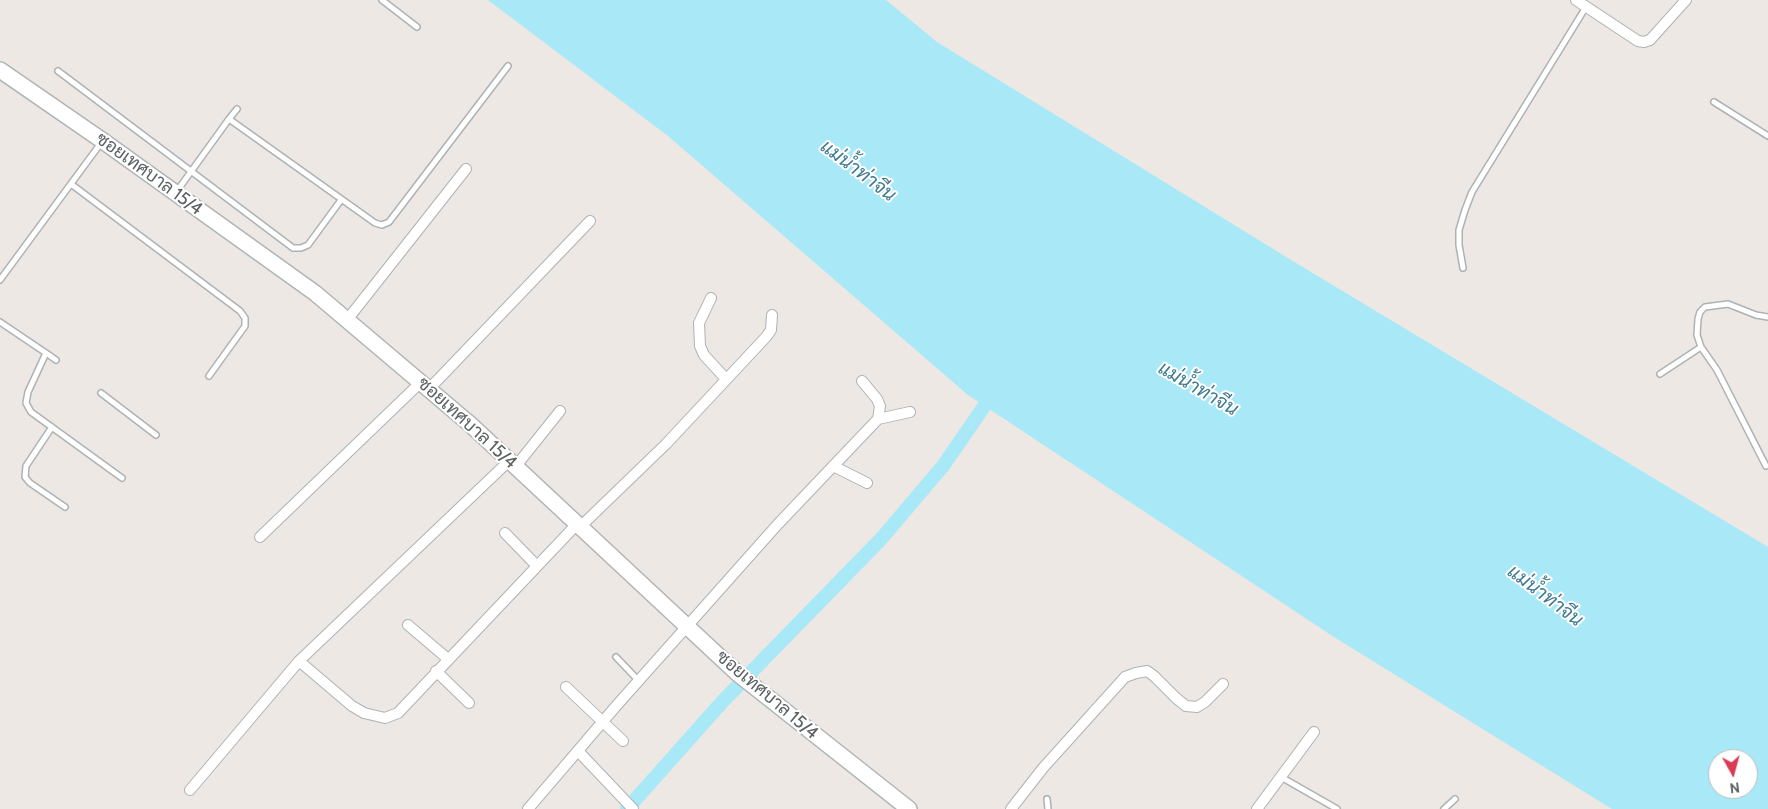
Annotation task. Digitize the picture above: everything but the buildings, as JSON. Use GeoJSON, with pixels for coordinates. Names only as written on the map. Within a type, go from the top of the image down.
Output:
{"type":"FeatureCollection","features":[{"type":"Feature","properties":{"kind":"street"},"geometry":{"type":"LineString","coordinates":[[1576,0],[1638,42],[1650,40],[1686,0]]}},
{"type":"Feature","properties":{"kind":"street","name":"ซอยเทศบาล 15/4"},"geometry":{"type":"LineString","coordinates":[[6,76],[103,141],[315,293],[425,385],[513,463],[737,673],[909,809]]}},
{"type":"Feature","properties":{"kind":"street"},"geometry":{"type":"LineString","coordinates":[[347,320],[466,168]]}},
{"type":"Feature","properties":{"kind":"street"},"geometry":{"type":"LineString","coordinates":[[260,537],[425,385],[590,221]]}},
{"type":"Feature","properties":{"kind":"street"},"geometry":{"type":"LineString","coordinates":[[711,298],[699,323],[700,346],[704,355],[726,380]]}},
{"type":"Feature","properties":{"kind":"street"},"geometry":{"type":"LineString","coordinates":[[299,662],[352,706],[364,713],[385,718],[398,713],[537,566],[666,444],[766,337],[771,330],[772,315]]}},
{"type":"Feature","properties":{"kind":"street"},"geometry":{"type":"LineString","coordinates":[[528,809],[778,524],[878,418],[880,406],[877,398],[862,381]]}},
{"type":"Feature","properties":{"kind":"street"},"geometry":{"type":"LineString","coordinates":[[190,790],[299,662],[513,463],[560,411]]}},
{"type":"Feature","properties":{"kind":"street"},"geometry":{"type":"LineString","coordinates":[[878,418],[910,412]]}},
{"type":"Feature","properties":{"kind":"street"},"geometry":{"type":"LineString","coordinates":[[832,466],[867,483]]}},
{"type":"Feature","properties":{"kind":"street"},"geometry":{"type":"LineString","coordinates":[[505,533],[537,566]]}},
{"type":"Feature","properties":{"kind":"street"},"geometry":{"type":"LineString","coordinates":[[408,626],[448,659]]}},
{"type":"Feature","properties":{"kind":"street"},"geometry":{"type":"LineString","coordinates":[[436,671],[469,703]]}},
{"type":"Feature","properties":{"kind":"street"},"geometry":{"type":"LineString","coordinates":[[1011,809],[1043,768],[1125,677],[1147,672],[1154,676],[1186,706],[1197,707],[1205,702],[1223,684]]}},
{"type":"Feature","properties":{"kind":"street"},"geometry":{"type":"LineString","coordinates":[[566,687],[623,741]]}},
{"type":"Feature","properties":{"kind":"street"},"geometry":{"type":"LineString","coordinates":[[1257,809],[1314,732]]}},
{"type":"Feature","properties":{"kind":"street"},"geometry":{"type":"LineString","coordinates":[[578,751],[632,808]]}},
{"type":"Feature","properties":{"kind":"lane"},"geometry":{"type":"LineString","coordinates":[[382,0],[417,27]]}},
{"type":"Feature","properties":{"kind":"lane"},"geometry":{"type":"LineString","coordinates":[[1463,268],[1459,246],[1459,230],[1472,192],[1586,6]]}},
{"type":"Feature","properties":{"kind":"lane"},"geometry":{"type":"LineString","coordinates":[[229,119],[341,200],[375,223],[382,225],[389,222],[508,66]]}},
{"type":"Feature","properties":{"kind":"lane"},"geometry":{"type":"LineString","coordinates":[[58,71],[293,248],[301,248],[308,245],[341,200]]}},
{"type":"Feature","properties":{"kind":"lane"},"geometry":{"type":"LineString","coordinates":[[1714,102],[1768,136]]}},
{"type":"Feature","properties":{"kind":"lane"},"geometry":{"type":"LineString","coordinates":[[176,193],[237,109]]}},
{"type":"Feature","properties":{"kind":"lane"},"geometry":{"type":"LineString","coordinates":[[0,280],[103,141]]}},
{"type":"Feature","properties":{"kind":"lane"},"geometry":{"type":"LineString","coordinates":[[71,184],[240,311],[245,318],[245,326],[209,376]]}},
{"type":"Feature","properties":{"kind":"lane"},"geometry":{"type":"LineString","coordinates":[[1766,466],[1717,370],[1701,347],[1698,335],[1698,319],[1700,312],[1705,308],[1728,304],[1756,315],[1768,317]]}},
{"type":"Feature","properties":{"kind":"lane"},"geometry":{"type":"LineString","coordinates":[[0,322],[56,360]]}},
{"type":"Feature","properties":{"kind":"lane"},"geometry":{"type":"LineString","coordinates":[[1660,374],[1701,347]]}},
{"type":"Feature","properties":{"kind":"lane"},"geometry":{"type":"LineString","coordinates":[[46,354],[28,392],[26,403],[31,412],[122,478]]}},
{"type":"Feature","properties":{"kind":"lane"},"geometry":{"type":"LineString","coordinates":[[101,393],[156,435]]}},
{"type":"Feature","properties":{"kind":"lane"},"geometry":{"type":"LineString","coordinates":[[52,427],[26,466],[25,476],[30,484],[65,508]]}},
{"type":"Feature","properties":{"kind":"lane"},"geometry":{"type":"LineString","coordinates":[[616,657],[639,681]]}},
{"type":"Feature","properties":{"kind":"lane"},"geometry":{"type":"LineString","coordinates":[[1280,777],[1337,809]]}},
{"type":"Feature","properties":{"kind":"lane"},"geometry":{"type":"LineString","coordinates":[[1047,799],[1048,809]]}},
{"type":"Feature","properties":{"kind":"lane"},"geometry":{"type":"LineString","coordinates":[[1444,809],[1455,800]]}},
{"type":"Feature","properties":{"kind":"water","name":"แม่น้ำท่าจีน"},"geometry":{"type":"Polygon","coordinates":[[[488,0],[886,0],[937,42],[1296,263],[1768,547],[1768,809],[1612,809],[1334,637],[968,395],[668,136],[488,0]]]}},
{"type":"Feature","properties":{"kind":"waterway"},"geometry":{"type":"LineString","coordinates":[[627,809],[723,701],[881,539],[943,466],[994,392]]}}]}
